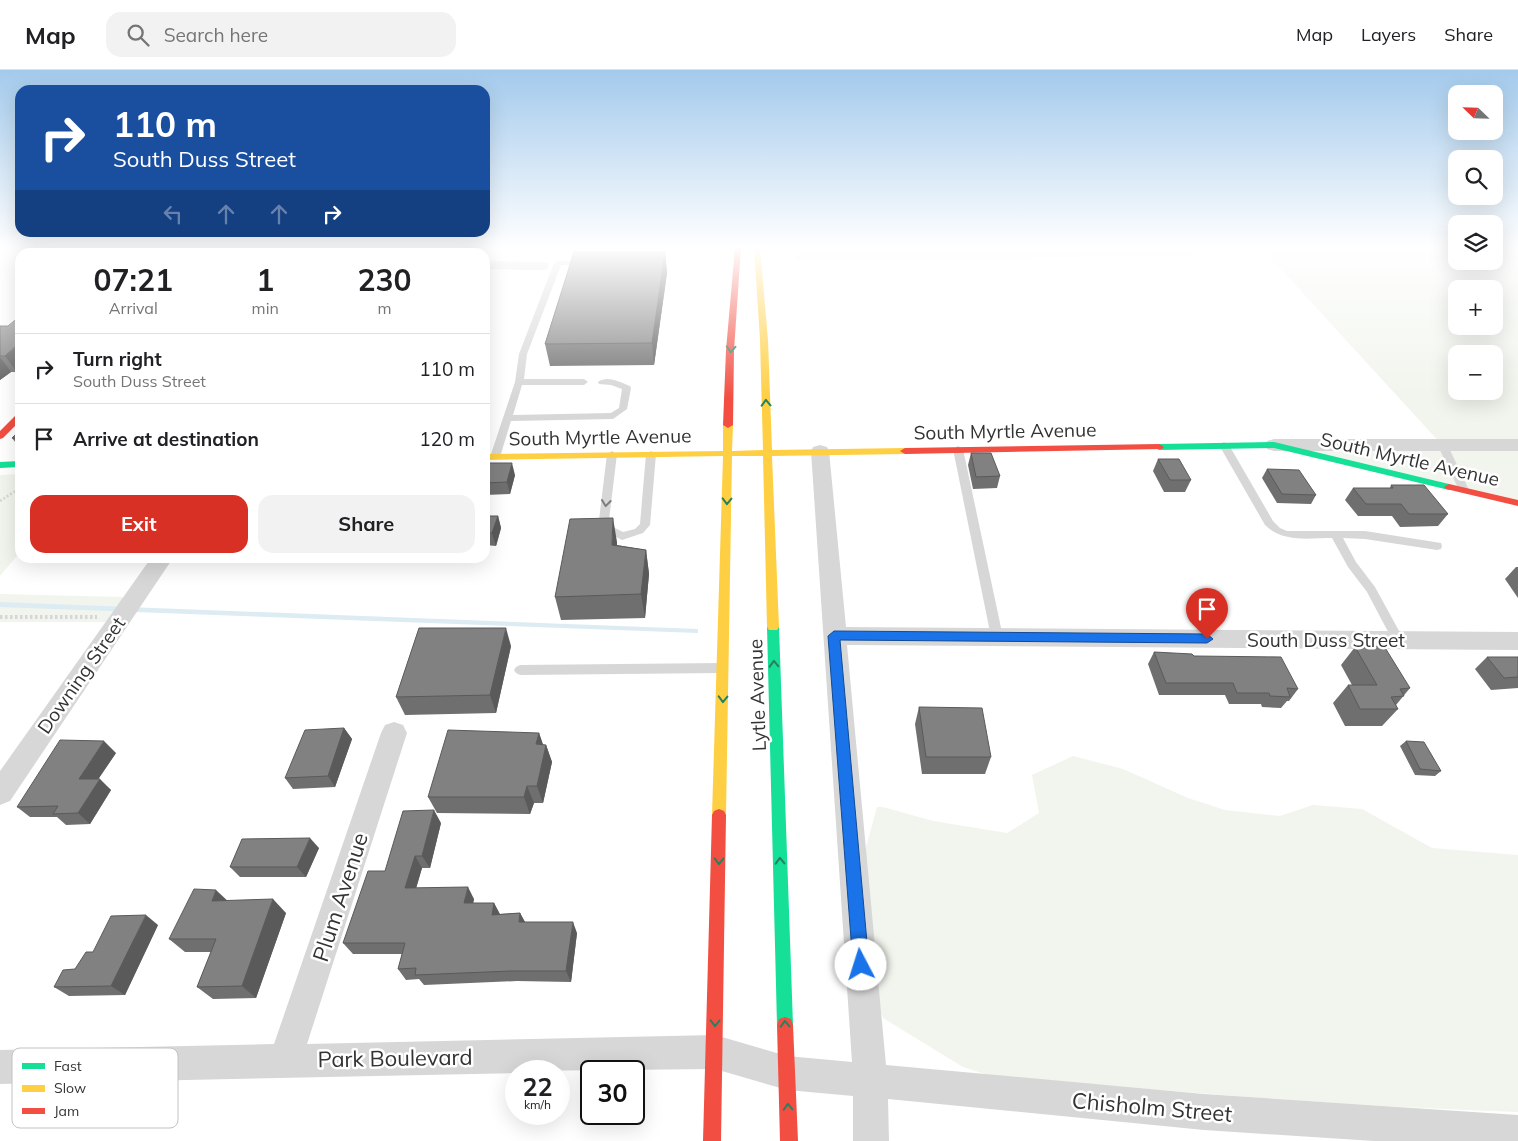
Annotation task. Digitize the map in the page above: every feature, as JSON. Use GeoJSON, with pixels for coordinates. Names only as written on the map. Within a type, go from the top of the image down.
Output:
{"type":"FeatureCollection","features":[{"type":"Feature","properties":{"kind":"main road","name":"Lytle Avenue"},"geometry":{"type":"LineString","coordinates":[[712,1141],[730,350],[734,298]]}},
{"type":"Feature","properties":{"kind":"main road","name":"Lytle Avenue"},"geometry":{"type":"LineString","coordinates":[[761,298],[764,340],[789,1141]]}},
{"type":"Feature","properties":{"kind":"main road"},"geometry":{"type":"LineString","coordinates":[[0,436],[15,421]]}},
{"type":"Feature","properties":{"kind":"main road","name":"South Myrtle Avenue"},"geometry":{"type":"LineString","coordinates":[[490,457],[1274,445],[1518,503]]}},
{"type":"Feature","properties":{"kind":"main road"},"geometry":{"type":"LineString","coordinates":[[0,465],[15,464]]}},
{"type":"Feature","properties":{"kind":"street"},"geometry":{"type":"LineString","coordinates":[[1274,445],[1518,445]]}},
{"type":"Feature","properties":{"kind":"street"},"geometry":{"type":"LineString","coordinates":[[820,451],[870,1081],[871,1141]]}},
{"type":"Feature","properties":{"kind":"street","name":"Downing Street"},"geometry":{"type":"LineString","coordinates":[[0,793],[159,563]]}},
{"type":"Feature","properties":{"kind":"street","name":"South Duss Street"},"geometry":{"type":"LineString","coordinates":[[834,636],[1518,641]]}},
{"type":"Feature","properties":{"kind":"street","name":"Plum Avenue"},"geometry":{"type":"LineString","coordinates":[[285,1060],[394,733]]}},
{"type":"Feature","properties":{"kind":"street","name":"Park Boulevard"},"geometry":{"type":"LineString","coordinates":[[178,1063],[715,1052],[787,1073]]}},
{"type":"Feature","properties":{"kind":"street","name":"Chisholm Street"},"geometry":{"type":"LineString","coordinates":[[787,1073],[1204,1112],[1518,1133]]}},
{"type":"Feature","properties":{"kind":"lane"},"geometry":{"type":"LineString","coordinates":[[490,457],[508,418],[519,382],[523,354],[545,298]]}},
{"type":"Feature","properties":{"kind":"lane"},"geometry":{"type":"LineString","coordinates":[[519,382],[584,382]]}},
{"type":"Feature","properties":{"kind":"lane"},"geometry":{"type":"LineString","coordinates":[[508,418],[613,416],[623,409],[627,388],[612,382],[602,382]]}},
{"type":"Feature","properties":{"kind":"lane"},"geometry":{"type":"LineString","coordinates":[[1224,445],[1269,523],[1276,530],[1286,534],[1335,534],[1396,539],[1438,546]]}},
{"type":"Feature","properties":{"kind":"lane"},"geometry":{"type":"LineString","coordinates":[[1443,446],[1464,490]]}},
{"type":"Feature","properties":{"kind":"lane"},"geometry":{"type":"LineString","coordinates":[[958,449],[996,637]]}},
{"type":"Feature","properties":{"kind":"lane"},"geometry":{"type":"LineString","coordinates":[[612,454],[604,520],[607,528],[622,536],[639,532],[645,525],[651,454]]}},
{"type":"Feature","properties":{"kind":"lane"},"geometry":{"type":"LineString","coordinates":[[1335,534],[1345,548],[1352,564],[1371,590],[1398,640]]}},
{"type":"Feature","properties":{"kind":"lane"},"geometry":{"type":"LineString","coordinates":[[520,670],[723,668]]}},
{"type":"Feature","properties":{"kind":"path"},"geometry":{"type":"LineString","coordinates":[[0,501],[15,491]]}},
{"type":"Feature","properties":{"kind":"path"},"geometry":{"type":"LineString","coordinates":[[0,617],[102,617]]}},
{"type":"Feature","properties":{"kind":"shaded area"},"geometry":{"type":"Polygon","coordinates":[[[1307,298],[1448,298],[1448,335],[1503,335],[1503,298],[1518,298],[1518,503],[1274,445],[1443,446],[1307,298]]]}},
{"type":"Feature","properties":{"kind":"shaded area"},"geometry":{"type":"Polygon","coordinates":[[[15,474],[15,558],[0,576],[0,475],[15,474]]]}},
{"type":"Feature","properties":{"kind":"shaded area"},"geometry":{"type":"Polygon","coordinates":[[[0,594],[124,597],[109,622],[0,622],[0,594]]]}},
{"type":"Feature","properties":{"kind":"shaded area"},"geometry":{"type":"Polygon","coordinates":[[[0,602],[698,629],[698,633],[0,607],[0,602]]]}},
{"type":"Feature","properties":{"kind":"shaded area"},"geometry":{"type":"Polygon","coordinates":[[[1073,756],[1123,769],[1188,798],[1225,810],[1280,816],[1313,805],[1362,809],[1432,848],[1518,855],[1518,1112],[1319,1102],[988,1075],[963,1067],[883,1018],[865,851],[877,807],[933,821],[1007,833],[1039,813],[1032,775],[1073,756]]]}},
{"type":"Feature","properties":{"kind":"building"},"geometry":{"type":"Polygon","coordinates":[[[560,298],[658,298],[652,343],[545,344],[560,298]]]}},
{"type":"Feature","properties":{"kind":"building"},"geometry":{"type":"Polygon","coordinates":[[[15,320],[15,347],[5,356],[0,356],[0,326],[8,326],[15,320]]]}},
{"type":"Feature","properties":{"kind":"building"},"geometry":{"type":"Polygon","coordinates":[[[971,453],[991,453],[1000,476],[976,477],[971,453]]]}},
{"type":"Feature","properties":{"kind":"building"},"geometry":{"type":"Polygon","coordinates":[[[1158,459],[1179,459],[1191,480],[1170,480],[1158,459]]]}},
{"type":"Feature","properties":{"kind":"building"},"geometry":{"type":"Polygon","coordinates":[[[490,463],[512,463],[507,482],[490,483],[490,463]]]}},
{"type":"Feature","properties":{"kind":"building"},"geometry":{"type":"Polygon","coordinates":[[[1267,469],[1299,470],[1316,495],[1282,494],[1267,469]]]}},
{"type":"Feature","properties":{"kind":"building"},"geometry":{"type":"Polygon","coordinates":[[[1391,485],[1424,485],[1448,514],[1409,514],[1401,504],[1366,504],[1353,488],[1393,488],[1391,485]]]}},
{"type":"Feature","properties":{"kind":"building"},"geometry":{"type":"Polygon","coordinates":[[[490,516],[498,516],[492,533],[490,533],[490,516]]]}},
{"type":"Feature","properties":{"kind":"building"},"geometry":{"type":"Polygon","coordinates":[[[613,518],[612,545],[646,550],[641,594],[555,597],[570,519],[613,518]]]}},
{"type":"Feature","properties":{"kind":"building"},"geometry":{"type":"Polygon","coordinates":[[[419,628],[506,628],[490,695],[396,697],[419,628]]]}},
{"type":"Feature","properties":{"kind":"building"},"geometry":{"type":"Polygon","coordinates":[[[1384,646],[1410,688],[1400,689],[1404,696],[1391,697],[1398,709],[1360,709],[1348,685],[1377,685],[1355,647],[1384,646]]]}},
{"type":"Feature","properties":{"kind":"building"},"geometry":{"type":"Polygon","coordinates":[[[1154,652],[1192,654],[1194,656],[1281,657],[1298,689],[1287,688],[1290,697],[1270,696],[1269,693],[1237,693],[1233,683],[1166,683],[1154,652]]]}},
{"type":"Feature","properties":{"kind":"building"},"geometry":{"type":"Polygon","coordinates":[[[1487,657],[1518,657],[1518,677],[1504,678],[1487,657]]]}},
{"type":"Feature","properties":{"kind":"building"},"geometry":{"type":"Polygon","coordinates":[[[919,707],[982,708],[991,757],[926,757],[919,707]]]}},
{"type":"Feature","properties":{"kind":"building"},"geometry":{"type":"Polygon","coordinates":[[[344,728],[328,776],[285,778],[305,730],[344,728]]]}},
{"type":"Feature","properties":{"kind":"building"},"geometry":{"type":"Polygon","coordinates":[[[448,730],[539,733],[536,744],[546,745],[537,786],[527,786],[524,797],[428,797],[448,730]]]}},
{"type":"Feature","properties":{"kind":"building"},"geometry":{"type":"Polygon","coordinates":[[[60,740],[104,741],[79,779],[100,779],[78,813],[53,814],[58,806],[17,807],[60,740]]]}},
{"type":"Feature","properties":{"kind":"building"},"geometry":{"type":"Polygon","coordinates":[[[1406,741],[1424,742],[1441,771],[1420,769],[1406,741]]]}},
{"type":"Feature","properties":{"kind":"building"},"geometry":{"type":"Polygon","coordinates":[[[434,810],[422,856],[415,856],[405,888],[468,887],[464,903],[494,903],[492,915],[520,913],[519,922],[573,922],[566,971],[415,975],[416,968],[398,969],[405,943],[343,943],[368,871],[385,871],[403,811],[434,810]]]}},
{"type":"Feature","properties":{"kind":"building"},"geometry":{"type":"Polygon","coordinates":[[[310,838],[297,867],[230,867],[242,839],[310,838]]]}},
{"type":"Feature","properties":{"kind":"building"},"geometry":{"type":"Polygon","coordinates":[[[194,889],[216,890],[212,901],[273,899],[242,986],[197,987],[216,939],[169,939],[194,889]]]}},
{"type":"Feature","properties":{"kind":"building"},"geometry":{"type":"Polygon","coordinates":[[[146,915],[111,986],[54,987],[63,970],[75,969],[86,952],[93,952],[111,916],[146,915]]]}},
{"type":"Feature","properties":{"kind":"traffic: fast"},"geometry":{"type":"LineString","coordinates":[[1159,447],[1274,445],[1449,487]]}},
{"type":"Feature","properties":{"kind":"traffic: fast"},"geometry":{"type":"LineString","coordinates":[[0,465],[15,464]]}},
{"type":"Feature","properties":{"kind":"traffic: fast"},"geometry":{"type":"LineString","coordinates":[[773,627],[785,1025]]}},
{"type":"Feature","properties":{"kind":"traffic: slow"},"geometry":{"type":"LineString","coordinates":[[761,298],[764,340],[773,627]]}},
{"type":"Feature","properties":{"kind":"traffic: slow"},"geometry":{"type":"LineString","coordinates":[[719,815],[728,425]]}},
{"type":"Feature","properties":{"kind":"traffic: slow"},"geometry":{"type":"LineString","coordinates":[[490,457],[905,451]]}},
{"type":"Feature","properties":{"kind":"traffic: jam"},"geometry":{"type":"LineString","coordinates":[[728,425],[730,350],[734,298]]}},
{"type":"Feature","properties":{"kind":"traffic: jam"},"geometry":{"type":"LineString","coordinates":[[0,436],[15,421]]}},
{"type":"Feature","properties":{"kind":"traffic: jam"},"geometry":{"type":"LineString","coordinates":[[905,451],[1159,447]]}},
{"type":"Feature","properties":{"kind":"traffic: jam"},"geometry":{"type":"LineString","coordinates":[[1449,487],[1518,503]]}},
{"type":"Feature","properties":{"kind":"traffic: jam"},"geometry":{"type":"LineString","coordinates":[[712,1141],[719,815]]}},
{"type":"Feature","properties":{"kind":"traffic: jam"},"geometry":{"type":"LineString","coordinates":[[785,1025],[789,1141]]}},
{"type":"Feature","properties":{"kind":"route"},"geometry":{"type":"LineString","coordinates":[[861,965],[834,636],[1207,639]]}}]}
